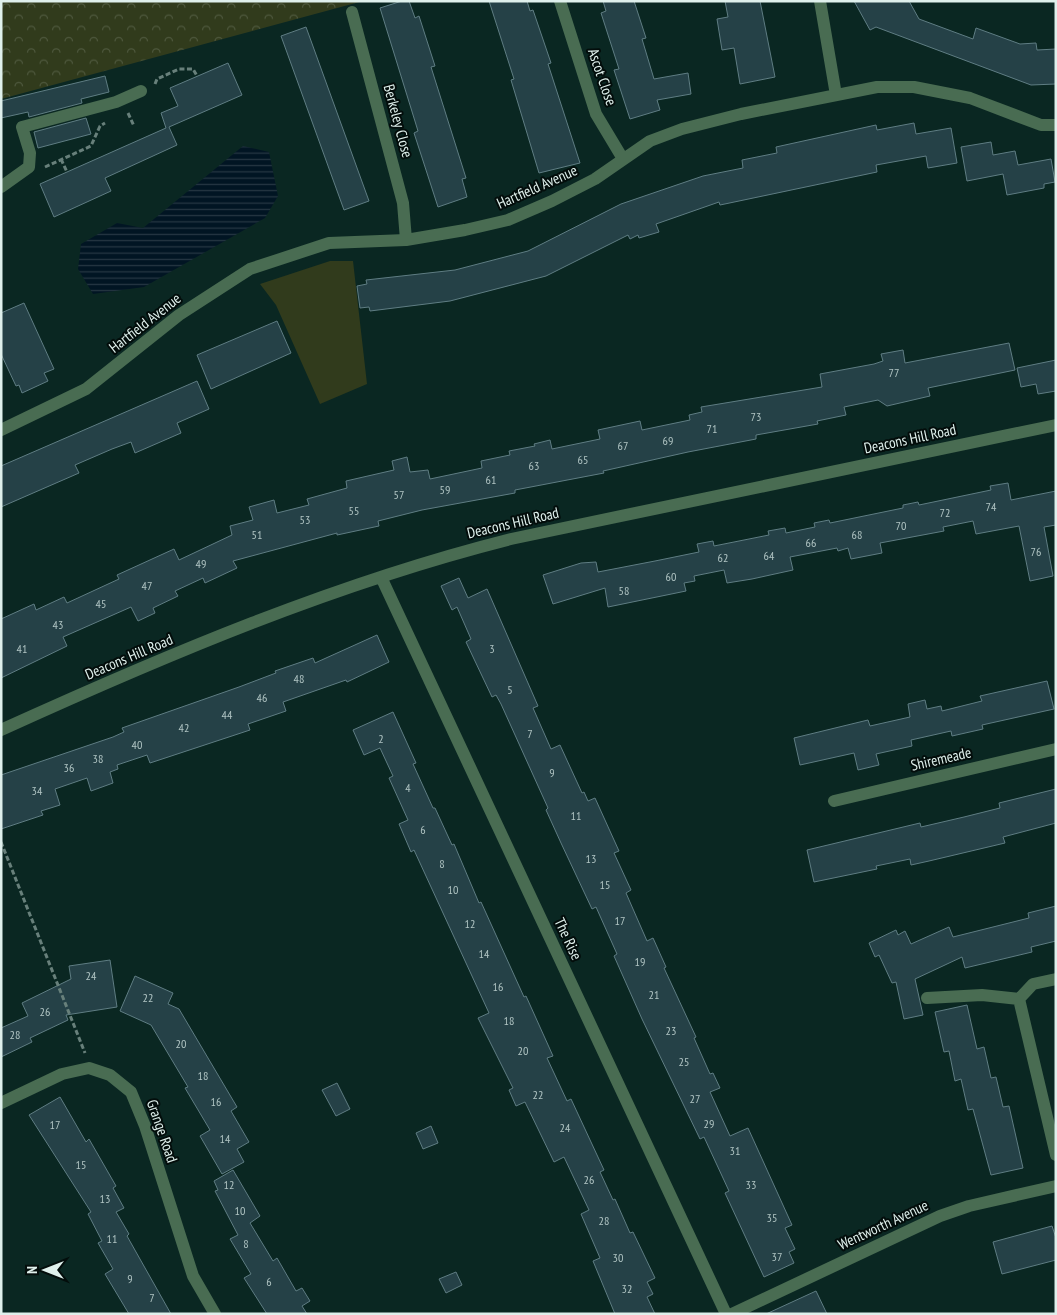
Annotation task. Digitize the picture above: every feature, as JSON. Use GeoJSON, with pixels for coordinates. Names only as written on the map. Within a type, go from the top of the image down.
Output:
{"type":"FeatureCollection","features":[{"type":"Feature","properties":{"kind":"street","name":"Ascot Close"},"geometry":{"type":"LineString","coordinates":[[560,1],[596,114],[623,159]]}},
{"type":"Feature","properties":{"kind":"street"},"geometry":{"type":"LineString","coordinates":[[820,1],[836,95]]}},
{"type":"Feature","properties":{"kind":"street","name":"Berkeley Close"},"geometry":{"type":"LineString","coordinates":[[352,12],[403,203],[406,240]]}},
{"type":"Feature","properties":{"kind":"street","name":"Hartfield Avenue"},"geometry":{"type":"LineString","coordinates":[[1,430],[86,389],[179,316],[250,269],[329,243],[406,240],[465,230],[508,220],[552,201],[586,183],[650,141],[682,129],[877,87],[914,87],[970,98],[1041,125],[1056,125]]}},
{"type":"Feature","properties":{"kind":"street"},"geometry":{"type":"LineString","coordinates":[[1,187],[15,179],[29,166],[30,153],[22,127],[116,102],[141,91]]}},
{"type":"Feature","properties":{"kind":"street","name":"Deacons Hill Road"},"geometry":{"type":"LineString","coordinates":[[1,730],[238,630],[381,577],[450,554],[512,539],[1056,425]]}},
{"type":"Feature","properties":{"kind":"street","name":"The Rise"},"geometry":{"type":"LineString","coordinates":[[381,577],[726,1314]]}},
{"type":"Feature","properties":{"kind":"street","name":"Shiremeade"},"geometry":{"type":"LineString","coordinates":[[834,801],[1056,749]]}},
{"type":"Feature","properties":{"kind":"street"},"geometry":{"type":"LineString","coordinates":[[1018,999],[1032,984],[1056,979]]}},
{"type":"Feature","properties":{"kind":"street"},"geometry":{"type":"LineString","coordinates":[[927,998],[982,995],[1018,999]]}},
{"type":"Feature","properties":{"kind":"street"},"geometry":{"type":"LineString","coordinates":[[1018,999],[1056,1155]]}},
{"type":"Feature","properties":{"kind":"street"},"geometry":{"type":"LineString","coordinates":[[1,1103],[62,1074],[89,1068]]}},
{"type":"Feature","properties":{"kind":"street","name":"Grange Road"},"geometry":{"type":"LineString","coordinates":[[89,1068],[110,1075],[131,1092],[145,1126],[193,1276],[215,1314]]}},
{"type":"Feature","properties":{"kind":"street","name":"Wentworth Avenue"},"geometry":{"type":"LineString","coordinates":[[732,1314],[940,1216],[978,1204],[1056,1186]]}},
{"type":"Feature","properties":{"kind":"path"},"geometry":{"type":"LineString","coordinates":[[128,113],[134,126]]}},
{"type":"Feature","properties":{"kind":"path"},"geometry":{"type":"LineString","coordinates":[[61,160],[67,172]]}},
{"type":"Feature","properties":{"kind":"path"},"geometry":{"type":"LineString","coordinates":[[1,842],[41,937],[83,1045],[89,1068]]}},
{"type":"Feature","properties":{"kind":"green space"},"geometry":{"type":"Polygon","coordinates":[[[1,1],[363,1],[1,99],[1,1]]]}},
{"type":"Feature","properties":{"kind":"green space"},"geometry":{"type":"Polygon","coordinates":[[[330,261],[353,261],[367,384],[320,404],[276,305],[260,284],[330,261]]]}},
{"type":"Feature","properties":{"kind":"water"},"geometry":{"type":"Polygon","coordinates":[[[243,146],[269,152],[278,196],[265,218],[144,287],[93,294],[78,269],[81,244],[117,223],[143,228],[243,146]]]}},
{"type":"Feature","properties":{"kind":"building"},"geometry":{"type":"Polygon","coordinates":[[[402,1],[409,1],[415,18],[419,16],[435,66],[431,67],[466,178],[462,179],[467,197],[438,207],[414,133],[418,131],[380,8],[402,1]]]}},
{"type":"Feature","properties":{"kind":"building"},"geometry":{"type":"Polygon","coordinates":[[[489,1],[527,1],[530,11],[533,10],[551,63],[548,64],[580,163],[539,173],[511,80],[514,79],[489,1]]]}},
{"type":"Feature","properties":{"kind":"building"},"geometry":{"type":"Polygon","coordinates":[[[603,1],[634,1],[646,38],[642,39],[654,79],[688,73],[691,94],[657,100],[660,110],[630,119],[614,70],[619,69],[601,13],[606,11],[603,1]]]}},
{"type":"Feature","properties":{"kind":"building"},"geometry":{"type":"Polygon","coordinates":[[[725,1],[760,1],[775,77],[740,84],[734,48],[722,50],[717,19],[728,17],[725,1]]]}},
{"type":"Feature","properties":{"kind":"building"},"geometry":{"type":"Polygon","coordinates":[[[854,1],[909,1],[919,19],[973,39],[976,28],[1020,44],[1036,43],[1037,50],[1056,49],[1056,84],[1031,85],[876,27],[870,30],[854,1]]]}},
{"type":"Feature","properties":{"kind":"building"},"geometry":{"type":"Polygon","coordinates":[[[306,27],[369,201],[344,210],[281,36],[306,27]]]}},
{"type":"Feature","properties":{"kind":"building"},"geometry":{"type":"Polygon","coordinates":[[[228,63],[242,95],[169,127],[177,145],[105,178],[111,191],[54,217],[40,184],[166,128],[161,113],[178,106],[170,88],[228,63]]]}},
{"type":"Feature","properties":{"kind":"building"},"geometry":{"type":"Polygon","coordinates":[[[105,76],[109,92],[81,99],[82,103],[29,117],[28,112],[1,118],[1,101],[105,76]]]}},
{"type":"Feature","properties":{"kind":"building"},"geometry":{"type":"Polygon","coordinates":[[[86,118],[91,134],[38,148],[34,132],[86,118]]]}},
{"type":"Feature","properties":{"kind":"building"},"geometry":{"type":"Polygon","coordinates":[[[914,123],[916,134],[951,128],[957,163],[928,168],[926,156],[876,165],[877,172],[720,205],[719,202],[656,224],[659,232],[639,238],[638,235],[630,239],[628,235],[546,276],[450,301],[370,311],[369,307],[360,308],[357,286],[367,284],[366,280],[455,270],[528,251],[621,204],[703,176],[743,168],[742,160],[777,153],[776,147],[876,125],[877,130],[914,123]]]}},
{"type":"Feature","properties":{"kind":"building"},"geometry":{"type":"Polygon","coordinates":[[[991,142],[993,155],[1015,151],[1018,165],[1051,159],[1055,182],[1044,184],[1044,188],[1007,195],[1003,174],[967,181],[961,147],[991,142]]]}},
{"type":"Feature","properties":{"kind":"building"},"geometry":{"type":"Polygon","coordinates":[[[24,303],[54,369],[44,373],[48,381],[22,393],[19,385],[16,386],[1,354],[1,313],[24,303]]]}},
{"type":"Feature","properties":{"kind":"building"},"geometry":{"type":"Polygon","coordinates":[[[277,321],[291,353],[211,389],[197,355],[277,321]]]}},
{"type":"Feature","properties":{"kind":"building"},"geometry":{"type":"Polygon","coordinates":[[[1009,343],[1015,370],[928,388],[930,396],[887,406],[878,400],[844,407],[846,415],[817,421],[818,424],[756,435],[756,439],[603,471],[604,473],[515,490],[515,493],[422,510],[378,521],[379,526],[337,535],[337,533],[233,561],[237,568],[205,583],[203,578],[175,591],[178,596],[153,608],[155,613],[138,621],[131,607],[63,637],[67,646],[1,678],[1,619],[34,604],[36,610],[64,597],[67,603],[119,579],[117,575],[174,549],[179,560],[232,535],[230,526],[253,520],[249,507],[274,500],[277,513],[309,505],[307,499],[347,488],[346,481],[394,470],[392,461],[407,457],[410,472],[428,470],[430,479],[482,468],[481,461],[510,455],[509,451],[535,446],[534,444],[550,440],[552,449],[600,439],[598,430],[640,421],[642,430],[690,420],[689,415],[702,412],[701,407],[822,387],[820,374],[874,364],[883,361],[881,354],[903,350],[905,363],[1009,343]]]}},
{"type":"Feature","properties":{"kind":"building"},"geometry":{"type":"Polygon","coordinates":[[[1056,360],[1056,391],[1038,394],[1036,384],[1021,387],[1017,368],[1056,360]]]}},
{"type":"Feature","properties":{"kind":"building"},"geometry":{"type":"Polygon","coordinates":[[[197,381],[209,409],[177,423],[181,433],[135,453],[131,442],[112,449],[75,465],[79,473],[1,507],[1,466],[197,381]]]}},
{"type":"Feature","properties":{"kind":"building"},"geometry":{"type":"Polygon","coordinates":[[[1008,483],[1011,500],[1056,491],[1056,525],[1044,527],[1053,576],[1030,581],[1019,526],[976,534],[973,521],[943,527],[944,531],[880,543],[882,553],[851,559],[848,548],[838,551],[837,548],[790,557],[793,570],[752,579],[727,583],[724,570],[694,576],[695,581],[684,583],[686,591],[608,607],[605,588],[553,604],[543,575],[581,563],[596,562],[598,572],[655,561],[699,552],[697,544],[713,541],[714,546],[769,535],[768,531],[785,528],[786,533],[815,527],[814,523],[829,520],[830,523],[903,508],[903,505],[918,502],[919,505],[991,490],[990,486],[1008,483]]]}},
{"type":"Feature","properties":{"kind":"building"},"geometry":{"type":"Polygon","coordinates":[[[459,578],[468,598],[487,589],[538,706],[533,708],[551,749],[560,745],[582,793],[584,792],[588,801],[595,798],[619,851],[614,853],[631,890],[626,893],[647,941],[653,938],[710,1074],[713,1073],[720,1088],[710,1092],[730,1136],[748,1128],[792,1225],[785,1228],[795,1249],[789,1252],[794,1263],[764,1277],[725,1193],[729,1191],[704,1137],[700,1139],[642,1019],[614,956],[617,954],[596,907],[592,909],[561,843],[546,810],[548,808],[501,704],[496,695],[492,697],[466,642],[471,639],[457,607],[452,610],[441,586],[459,578]]]}},
{"type":"Feature","properties":{"kind":"building"},"geometry":{"type":"Polygon","coordinates":[[[377,635],[389,662],[347,682],[346,680],[283,702],[286,711],[248,724],[250,730],[150,763],[147,755],[117,765],[118,769],[110,772],[113,783],[91,791],[87,778],[55,789],[60,805],[41,811],[43,815],[1,829],[1,775],[113,737],[124,732],[122,728],[239,687],[276,673],[275,671],[313,658],[315,663],[377,635]]]}},
{"type":"Feature","properties":{"kind":"building"},"geometry":{"type":"Polygon","coordinates":[[[1047,681],[1054,709],[982,725],[983,729],[952,736],[951,731],[911,740],[912,746],[876,754],[879,765],[858,770],[854,753],[800,765],[794,738],[868,720],[870,726],[910,717],[908,704],[925,700],[927,709],[941,706],[942,711],[982,701],[980,696],[1047,681]]]}},
{"type":"Feature","properties":{"kind":"building"},"geometry":{"type":"Polygon","coordinates":[[[393,712],[416,763],[413,764],[433,808],[435,808],[452,845],[454,844],[479,903],[481,902],[553,1056],[547,1058],[567,1101],[571,1099],[604,1170],[600,1172],[613,1200],[615,1199],[630,1233],[633,1232],[655,1278],[647,1282],[653,1294],[647,1297],[655,1314],[615,1314],[593,1261],[600,1258],[581,1214],[589,1210],[564,1157],[554,1162],[525,1102],[516,1106],[509,1090],[513,1088],[478,1018],[489,1013],[414,850],[411,852],[399,824],[408,820],[389,778],[393,776],[380,748],[364,755],[353,730],[393,712]]]}},
{"type":"Feature","properties":{"kind":"building"},"geometry":{"type":"Polygon","coordinates":[[[1056,789],[1056,823],[1003,837],[1005,843],[911,865],[910,859],[876,866],[877,869],[814,882],[807,850],[920,823],[921,827],[964,817],[1000,808],[999,803],[1056,789]]]}},
{"type":"Feature","properties":{"kind":"building"},"geometry":{"type":"Polygon","coordinates":[[[1056,906],[1056,941],[1031,947],[1032,952],[965,968],[962,957],[915,979],[923,1015],[904,1019],[896,982],[892,983],[879,955],[875,957],[869,943],[896,930],[898,935],[905,931],[911,944],[949,927],[953,937],[1029,918],[1028,913],[1056,906]]]}},
{"type":"Feature","properties":{"kind":"building"},"geometry":{"type":"Polygon","coordinates":[[[110,960],[117,1007],[66,1015],[68,1020],[30,1038],[32,1042],[1,1057],[1,1028],[28,1016],[22,1003],[71,979],[69,966],[110,960]]]}},
{"type":"Feature","properties":{"kind":"building"},"geometry":{"type":"Polygon","coordinates":[[[135,976],[173,993],[168,1004],[179,1009],[237,1107],[231,1111],[249,1142],[237,1149],[244,1162],[222,1174],[200,1136],[210,1130],[185,1088],[188,1087],[151,1025],[120,1011],[135,976]]]}},
{"type":"Feature","properties":{"kind":"building"},"geometry":{"type":"Polygon","coordinates":[[[967,1005],[977,1049],[984,1047],[991,1078],[996,1077],[1003,1107],[1009,1106],[1023,1168],[991,1175],[973,1109],[968,1110],[961,1079],[955,1081],[949,1051],[944,1052],[935,1012],[967,1005]]]}},
{"type":"Feature","properties":{"kind":"building"},"geometry":{"type":"Polygon","coordinates":[[[337,1083],[350,1109],[336,1116],[322,1090],[337,1083]]]}},
{"type":"Feature","properties":{"kind":"building"},"geometry":{"type":"Polygon","coordinates":[[[60,1097],[86,1142],[89,1139],[116,1186],[113,1188],[124,1208],[116,1212],[129,1234],[127,1236],[171,1314],[129,1314],[105,1274],[113,1269],[98,1243],[102,1241],[88,1214],[91,1212],[29,1115],[60,1097]]]}},
{"type":"Feature","properties":{"kind":"building"},"geometry":{"type":"Polygon","coordinates":[[[431,1126],[438,1143],[423,1149],[416,1133],[431,1126]]]}},
{"type":"Feature","properties":{"kind":"building"},"geometry":{"type":"Polygon","coordinates":[[[233,1170],[260,1216],[250,1223],[273,1261],[277,1258],[296,1291],[302,1288],[310,1301],[302,1306],[307,1314],[267,1314],[244,1278],[251,1274],[230,1239],[238,1235],[215,1191],[218,1190],[214,1181],[233,1170]]]}},
{"type":"Feature","properties":{"kind":"building"},"geometry":{"type":"Polygon","coordinates":[[[1052,1226],[1056,1238],[1056,1260],[1002,1274],[993,1242],[1052,1226]]]}},
{"type":"Feature","properties":{"kind":"building"},"geometry":{"type":"Polygon","coordinates":[[[456,1272],[462,1285],[446,1293],[439,1279],[456,1272]]]}},
{"type":"Feature","properties":{"kind":"building"},"geometry":{"type":"Polygon","coordinates":[[[816,1291],[827,1314],[766,1314],[816,1291]]]}}]}
